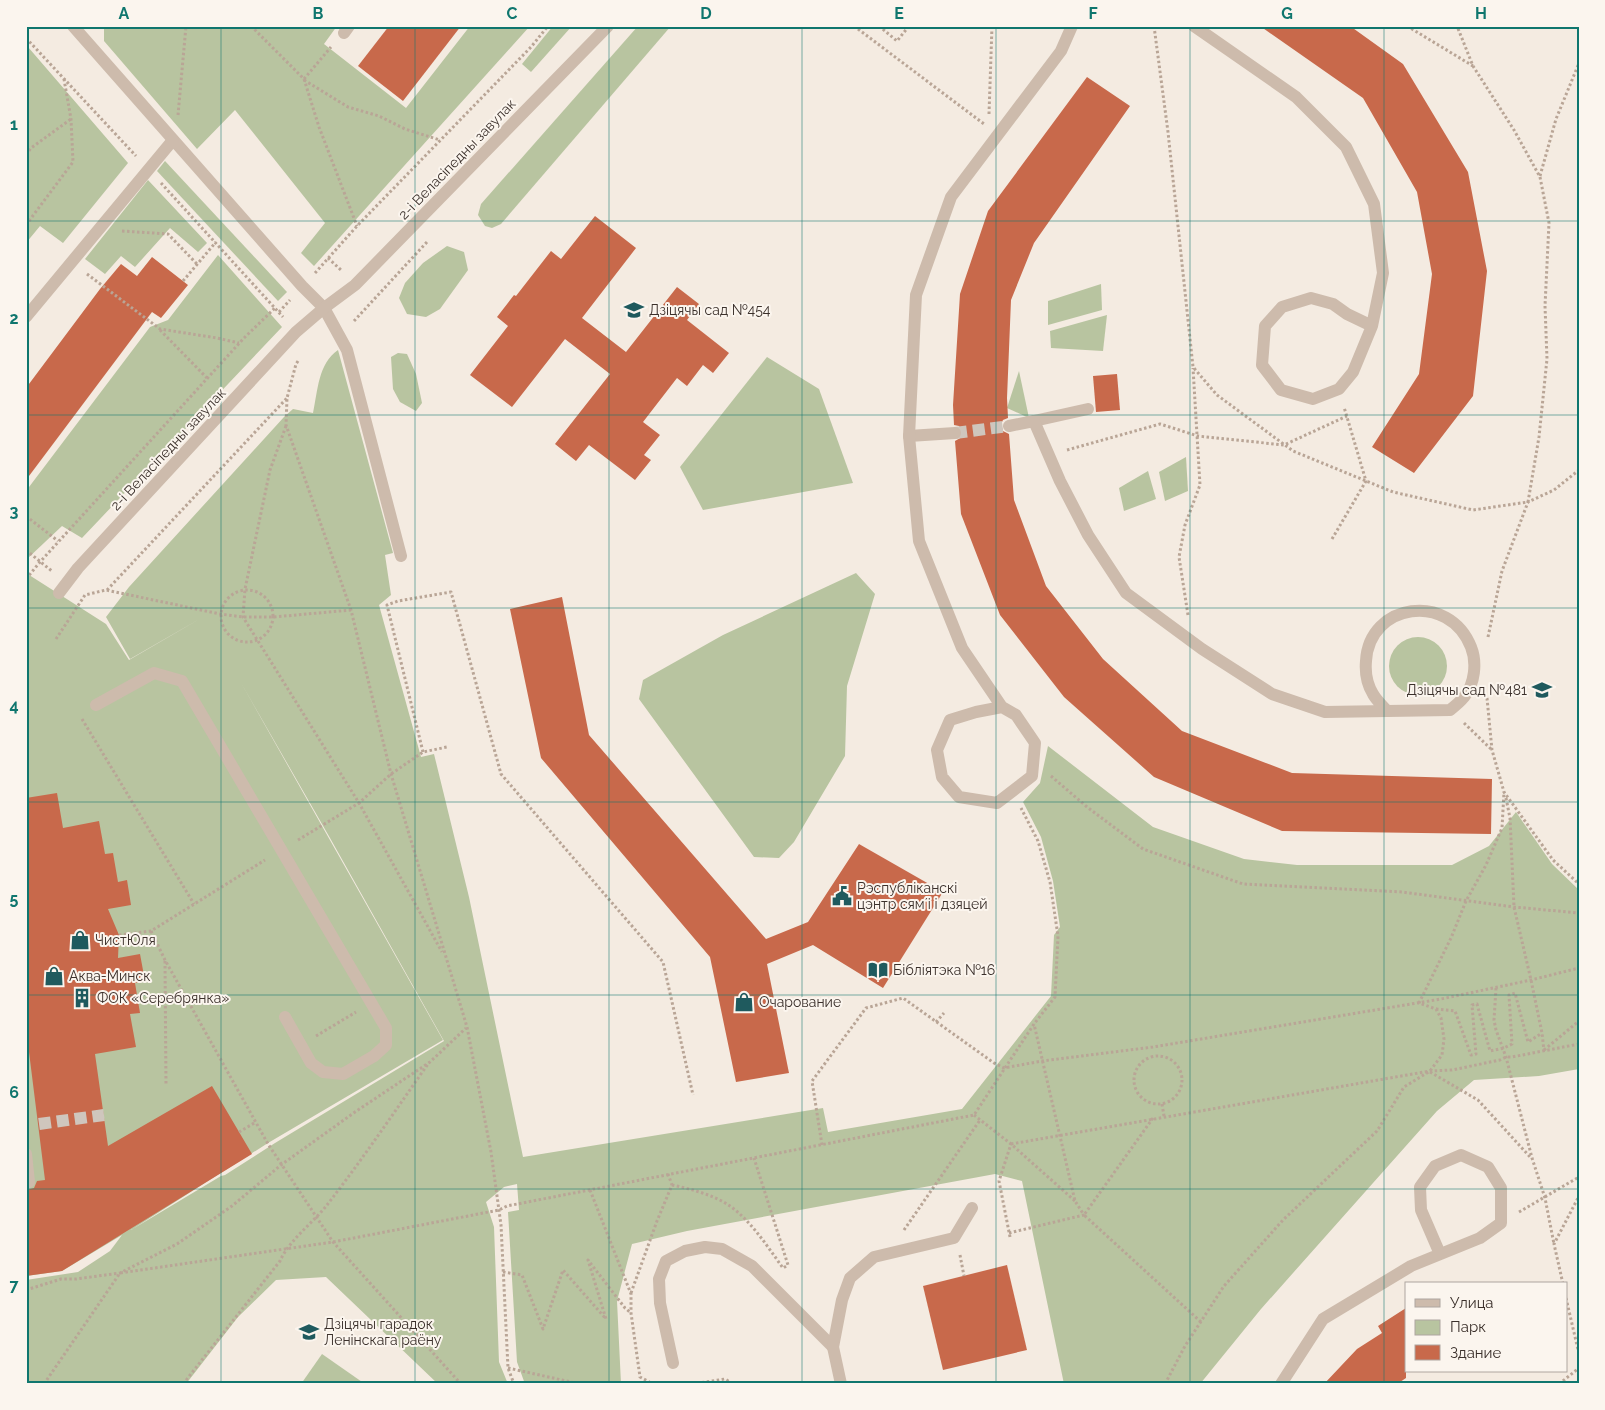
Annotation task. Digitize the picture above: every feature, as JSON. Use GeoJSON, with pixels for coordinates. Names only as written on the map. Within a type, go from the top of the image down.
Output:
{"type":"FeatureCollection","features":[{"type":"Feature","properties":{"kind":"street"},"geometry":{"type":"LineString","coordinates":[[73,26],[302,286],[324,308],[347,350],[401,556]]}},
{"type":"Feature","properties":{"kind":"street","name":"2-і Веласіпедны завулак"},"geometry":{"type":"LineString","coordinates":[[59,593],[78,568],[296,332],[355,285],[608,26]]}},
{"type":"Feature","properties":{"kind":"street"},"geometry":{"type":"LineString","coordinates":[[1002,707],[950,720],[937,750],[942,777],[959,797],[997,803],[1032,776],[1035,743],[1016,715],[1002,707],[962,648],[919,542],[909,436],[916,295],[951,196],[1061,51],[1072,26]]}},
{"type":"Feature","properties":{"kind":"street"},"geometry":{"type":"LineString","coordinates":[[1194,26],[1296,97],[1346,147],[1374,204],[1383,273],[1372,326],[1353,372],[1339,389],[1313,399],[1281,390],[1262,365],[1265,326],[1282,307],[1311,298],[1333,304],[1347,314],[1372,326]]}},
{"type":"Feature","properties":{"kind":"street"},"geometry":{"type":"LineString","coordinates":[[26,317],[173,140]]}},
{"type":"Feature","properties":{"kind":"street"},"geometry":{"type":"LineString","coordinates":[[1009,426],[1088,409]]}},
{"type":"Feature","properties":{"kind":"street"},"geometry":{"type":"LineString","coordinates":[[1034,420],[1048,456],[1088,535],[1126,593],[1202,649],[1272,694],[1325,712],[1388,711],[1450,710],[1465,696],[1474,676],[1474,655],[1466,635],[1451,619],[1432,611],[1410,610],[1390,618],[1375,633],[1366,652],[1365,673],[1372,694],[1388,711]]}},
{"type":"Feature","properties":{"kind":"street"},"geometry":{"type":"LineString","coordinates":[[909,436],[955,433]]}},
{"type":"Feature","properties":{"kind":"street"},"geometry":{"type":"LineString","coordinates":[[96,705],[154,673],[182,681],[386,1028],[386,1045],[374,1056],[343,1074],[323,1072],[312,1063],[285,1017]]}},
{"type":"Feature","properties":{"kind":"street"},"geometry":{"type":"LineString","coordinates":[[26,1154],[29,1182]]}},
{"type":"Feature","properties":{"kind":"street"},"geometry":{"type":"LineString","coordinates":[[1281,1384],[1324,1319],[1411,1266],[1480,1238],[1501,1223],[1501,1188],[1488,1167],[1461,1155],[1435,1166],[1420,1187],[1421,1210],[1440,1254]]}},
{"type":"Feature","properties":{"kind":"street"},"geometry":{"type":"LineString","coordinates":[[842,1384],[833,1347],[842,1300],[850,1278],[874,1258],[954,1238],[972,1208]]}},
{"type":"Feature","properties":{"kind":"street"},"geometry":{"type":"LineString","coordinates":[[673,1363],[660,1303],[659,1279],[666,1261],[684,1251],[705,1247],[722,1249],[752,1266],[833,1347]]}},
{"type":"Feature","properties":{"kind":"path"},"geometry":{"type":"LineString","coordinates":[[173,140],[178,118],[186,26]]}},
{"type":"Feature","properties":{"kind":"path"},"geometry":{"type":"LineString","coordinates":[[251,26],[304,79],[348,107],[379,116],[405,129],[440,140]]}},
{"type":"Feature","properties":{"kind":"path"},"geometry":{"type":"LineString","coordinates":[[317,270],[356,226],[531,46],[548,26]]}},
{"type":"Feature","properties":{"kind":"path"},"geometry":{"type":"LineString","coordinates":[[854,26],[989,128]]}},
{"type":"Feature","properties":{"kind":"path"},"geometry":{"type":"LineString","coordinates":[[880,26],[897,41],[909,26]]}},
{"type":"Feature","properties":{"kind":"path"},"geometry":{"type":"LineString","coordinates":[[989,118],[992,26]]}},
{"type":"Feature","properties":{"kind":"path"},"geometry":{"type":"LineString","coordinates":[[1407,26],[1472,66]]}},
{"type":"Feature","properties":{"kind":"path"},"geometry":{"type":"LineString","coordinates":[[304,79],[332,46]]}},
{"type":"Feature","properties":{"kind":"path"},"geometry":{"type":"LineString","coordinates":[[1540,176],[1556,119],[1579,63]]}},
{"type":"Feature","properties":{"kind":"path"},"geometry":{"type":"LineString","coordinates":[[26,225],[73,162],[71,119],[64,78]]}},
{"type":"Feature","properties":{"kind":"path"},"geometry":{"type":"LineString","coordinates":[[304,79],[319,127],[356,226]]}},
{"type":"Feature","properties":{"kind":"path"},"geometry":{"type":"LineString","coordinates":[[26,155],[31,148],[71,119]]}},
{"type":"Feature","properties":{"kind":"path"},"geometry":{"type":"LineString","coordinates":[[99,230],[168,234],[197,264]]}},
{"type":"Feature","properties":{"kind":"path"},"geometry":{"type":"LineString","coordinates":[[183,281],[216,242]]}},
{"type":"Feature","properties":{"kind":"path"},"geometry":{"type":"LineString","coordinates":[[72,262],[160,329],[208,378]]}},
{"type":"Feature","properties":{"kind":"path"},"geometry":{"type":"LineString","coordinates":[[279,312],[289,301]]}},
{"type":"Feature","properties":{"kind":"path"},"geometry":{"type":"LineString","coordinates":[[26,579],[58,541],[239,343],[275,308]]}},
{"type":"Feature","properties":{"kind":"path"},"geometry":{"type":"LineString","coordinates":[[160,329],[239,343]]}},
{"type":"Feature","properties":{"kind":"path"},"geometry":{"type":"LineString","coordinates":[[300,359],[296,364],[287,398],[286,425],[270,470],[244,589],[244,617],[359,803],[445,957]]}},
{"type":"Feature","properties":{"kind":"path"},"geometry":{"type":"LineString","coordinates":[[1188,615],[1179,557],[1185,525],[1200,485],[1193,367]]}},
{"type":"Feature","properties":{"kind":"path"},"geometry":{"type":"LineString","coordinates":[[1332,539],[1366,481],[1339,389]]}},
{"type":"Feature","properties":{"kind":"path"},"geometry":{"type":"LineString","coordinates":[[106,590],[287,398]]}},
{"type":"Feature","properties":{"kind":"path"},"geometry":{"type":"LineString","coordinates":[[1048,456],[1160,424],[1198,436],[1284,445],[1347,416]]}},
{"type":"Feature","properties":{"kind":"path"},"geometry":{"type":"LineString","coordinates":[[286,425],[351,610],[391,774],[466,1027],[491,1152],[499,1210],[508,1368],[514,1384]]}},
{"type":"Feature","properties":{"kind":"path"},"geometry":{"type":"LineString","coordinates":[[1488,644],[1488,636],[1502,572],[1528,502],[1554,490],[1579,470]]}},
{"type":"Feature","properties":{"kind":"path"},"geometry":{"type":"LineString","coordinates":[[26,516],[58,541]]}},
{"type":"Feature","properties":{"kind":"path"},"geometry":{"type":"LineString","coordinates":[[26,550],[40,562]]}},
{"type":"Feature","properties":{"kind":"path"},"geometry":{"type":"LineString","coordinates":[[244,589],[259,592],[270,602],[274,616],[270,631],[259,640],[245,644],[231,639],[222,628],[220,614],[224,602],[233,593],[244,589]]}},
{"type":"Feature","properties":{"kind":"path"},"geometry":{"type":"LineString","coordinates":[[56,639],[85,595],[106,590],[220,614],[244,617],[351,610]]}},
{"type":"Feature","properties":{"kind":"path"},"geometry":{"type":"LineString","coordinates":[[423,752],[387,605],[398,601],[451,592],[501,774],[663,962],[693,1095]]}},
{"type":"Feature","properties":{"kind":"path"},"geometry":{"type":"LineString","coordinates":[[1487,697],[1492,750],[1510,818],[1514,907],[1531,980],[1544,1051]]}},
{"type":"Feature","properties":{"kind":"path"},"geometry":{"type":"LineString","coordinates":[[1450,710],[1492,750]]}},
{"type":"Feature","properties":{"kind":"path"},"geometry":{"type":"LineString","coordinates":[[86,726],[194,904]]}},
{"type":"Feature","properties":{"kind":"path"},"geometry":{"type":"LineString","coordinates":[[321,826],[359,803],[391,774],[423,752],[447,747]]}},
{"type":"Feature","properties":{"kind":"path"},"geometry":{"type":"LineString","coordinates":[[1033,761],[1086,807],[1143,849],[1243,884],[1402,892],[1514,907],[1579,913]]}},
{"type":"Feature","properties":{"kind":"path"},"geometry":{"type":"LineString","coordinates":[[26,1290],[61,1279],[76,1279],[333,1242],[974,1114],[1034,1024],[1055,997],[1058,936],[1050,882],[1038,840],[1012,791]]}},
{"type":"Feature","properties":{"kind":"path"},"geometry":{"type":"LineString","coordinates":[[1504,792],[1553,860],[1579,884]]}},
{"type":"Feature","properties":{"kind":"path"},"geometry":{"type":"LineString","coordinates":[[1419,1002],[1451,938],[1466,901],[1486,866],[1502,828],[1504,792]]}},
{"type":"Feature","properties":{"kind":"path"},"geometry":{"type":"LineString","coordinates":[[119,935],[151,931],[245,872]]}},
{"type":"Feature","properties":{"kind":"path"},"geometry":{"type":"LineString","coordinates":[[151,931],[165,960],[281,1165],[333,1242],[461,1384]]}},
{"type":"Feature","properties":{"kind":"path"},"geometry":{"type":"LineString","coordinates":[[165,960],[166,1086]]}},
{"type":"Feature","properties":{"kind":"path"},"geometry":{"type":"LineString","coordinates":[[822,1145],[812,1081],[866,1008],[903,998],[994,1063],[1004,1068],[1153,1047],[1419,1002],[1496,988],[1579,968]]}},
{"type":"Feature","properties":{"kind":"path"},"geometry":{"type":"LineString","coordinates":[[1496,988],[1494,1020],[1496,1030],[1504,1048],[1532,1158],[1545,1198],[1563,1282]]}},
{"type":"Feature","properties":{"kind":"path"},"geometry":{"type":"LineString","coordinates":[[1419,1002],[1436,1010],[1455,1011],[1471,1055],[1476,1054],[1472,1005],[1477,1004],[1490,1052],[1512,1044],[1509,995],[1515,993],[1528,1042],[1542,1033]]}},
{"type":"Feature","properties":{"kind":"path"},"geometry":{"type":"LineString","coordinates":[[1165,1384],[1185,1346],[1224,1286],[1283,1220],[1377,1132],[1404,1087],[1430,1071],[1442,1055],[1444,1039],[1440,1018],[1436,1010]]}},
{"type":"Feature","properties":{"kind":"path"},"geometry":{"type":"LineString","coordinates":[[936,1022],[944,1013]]}},
{"type":"Feature","properties":{"kind":"path"},"geometry":{"type":"LineString","coordinates":[[313,1037],[341,1021]]}},
{"type":"Feature","properties":{"kind":"path"},"geometry":{"type":"LineString","coordinates":[[1544,1051],[1579,1021]]}},
{"type":"Feature","properties":{"kind":"path"},"geometry":{"type":"LineString","coordinates":[[1034,1024],[1075,1201]]}},
{"type":"Feature","properties":{"kind":"path"},"geometry":{"type":"LineString","coordinates":[[44,1384],[120,1273],[177,1244],[232,1206],[281,1165],[430,1062],[466,1027]]}},
{"type":"Feature","properties":{"kind":"path"},"geometry":{"type":"LineString","coordinates":[[1011,1144],[1430,1071],[1452,1070],[1500,1060],[1506,1056],[1512,1057],[1579,1044]]}},
{"type":"Feature","properties":{"kind":"path"},"geometry":{"type":"LineString","coordinates":[[1153,1047],[1154,1056]]}},
{"type":"Feature","properties":{"kind":"path"},"geometry":{"type":"LineString","coordinates":[[1154,1056],[1163,1056],[1173,1060],[1180,1069],[1182,1081],[1179,1092],[1172,1100],[1162,1104],[1149,1103],[1139,1096],[1134,1084],[1134,1072],[1141,1062],[1154,1056]]}},
{"type":"Feature","properties":{"kind":"path"},"geometry":{"type":"LineString","coordinates":[[183,1384],[280,1261],[285,1249],[318,1218],[430,1062]]}},
{"type":"Feature","properties":{"kind":"path"},"geometry":{"type":"LineString","coordinates":[[1430,1071],[1478,1100],[1532,1158]]}},
{"type":"Feature","properties":{"kind":"path"},"geometry":{"type":"LineString","coordinates":[[1162,1104],[1164,1116]]}},
{"type":"Feature","properties":{"kind":"path"},"geometry":{"type":"LineString","coordinates":[[974,1114],[1075,1201],[1084,1216],[1200,1322]]}},
{"type":"Feature","properties":{"kind":"path"},"geometry":{"type":"LineString","coordinates":[[1011,1144],[999,1181],[1010,1235],[1084,1216],[1154,1118]]}},
{"type":"Feature","properties":{"kind":"path"},"geometry":{"type":"LineString","coordinates":[[887,1254],[980,1120]]}},
{"type":"Feature","properties":{"kind":"path"},"geometry":{"type":"LineString","coordinates":[[239,1132],[256,1122]]}},
{"type":"Feature","properties":{"kind":"path"},"geometry":{"type":"LineString","coordinates":[[672,1185],[696,1190],[729,1206],[756,1230],[782,1268],[788,1265],[754,1158]]}},
{"type":"Feature","properties":{"kind":"path"},"geometry":{"type":"LineString","coordinates":[[653,1384],[640,1377],[631,1313],[631,1294],[672,1185],[668,1174]]}},
{"type":"Feature","properties":{"kind":"path"},"geometry":{"type":"LineString","coordinates":[[1501,1223],[1579,1178]]}},
{"type":"Feature","properties":{"kind":"path"},"geometry":{"type":"LineString","coordinates":[[590,1190],[631,1294]]}},
{"type":"Feature","properties":{"kind":"path"},"geometry":{"type":"LineString","coordinates":[[1554,1244],[1579,1196]]}},
{"type":"Feature","properties":{"kind":"path"},"geometry":{"type":"LineString","coordinates":[[958,1249],[964,1276]]}},
{"type":"Feature","properties":{"kind":"path"},"geometry":{"type":"LineString","coordinates":[[503,1272],[522,1275],[543,1329],[563,1270],[606,1319],[588,1260],[624,1308],[631,1313]]}},
{"type":"Feature","properties":{"kind":"path"},"geometry":{"type":"LineString","coordinates":[[1568,1307],[1579,1354]]}},
{"type":"Feature","properties":{"kind":"path"},"geometry":{"type":"LineString","coordinates":[[508,1368],[580,1384]]}},
{"type":"Feature","properties":{"kind":"path"},"geometry":{"type":"LineString","coordinates":[[1559,1384],[1579,1368]]}},
{"type":"Feature","properties":{"kind":"path"},"geometry":{"type":"LineString","coordinates":[[692,1384],[725,1379],[733,1384]]}},
{"type":"Feature","properties":{"kind":"path"},"geometry":{"type":"LineString","coordinates":[[725,1379],[726,1384]]}},
{"type":"Feature","properties":{"kind":"green space"},"geometry":{"type":"Polygon","coordinates":[[[104,26],[337,26],[324,44],[406,108],[470,26],[530,26],[314,266],[301,253],[325,223],[235,110],[197,149],[104,41],[104,26]]]}},
{"type":"Feature","properties":{"kind":"green space"},"geometry":{"type":"Polygon","coordinates":[[[553,26],[572,26],[531,72],[522,64],[553,26]]]}},
{"type":"Feature","properties":{"kind":"green space"},"geometry":{"type":"Polygon","coordinates":[[[638,26],[671,26],[501,224],[492,228],[485,226],[478,215],[481,204],[638,26]]]}},
{"type":"Feature","properties":{"kind":"green space"},"geometry":{"type":"Polygon","coordinates":[[[28,47],[128,163],[63,243],[40,226],[26,243],[26,49],[28,47]]]}},
{"type":"Feature","properties":{"kind":"green space"},"geometry":{"type":"Polygon","coordinates":[[[165,161],[287,292],[278,301],[157,171],[165,161]]]}},
{"type":"Feature","properties":{"kind":"green space"},"geometry":{"type":"Polygon","coordinates":[[[148,180],[207,243],[198,252],[170,228],[135,267],[121,256],[105,274],[85,259],[148,180]]]}},
{"type":"Feature","properties":{"kind":"green space"},"geometry":{"type":"Polygon","coordinates":[[[447,246],[464,252],[468,270],[440,309],[426,317],[407,314],[399,298],[405,283],[423,263],[447,246]]]}},
{"type":"Feature","properties":{"kind":"green space"},"geometry":{"type":"Polygon","coordinates":[[[218,255],[282,327],[82,538],[62,526],[26,559],[26,491],[150,327],[168,320],[218,255]]]}},
{"type":"Feature","properties":{"kind":"green space"},"geometry":{"type":"Polygon","coordinates":[[[1101,284],[1102,310],[1048,325],[1048,301],[1101,284]]]}},
{"type":"Feature","properties":{"kind":"green space"},"geometry":{"type":"Polygon","coordinates":[[[1107,315],[1103,351],[1051,348],[1050,331],[1107,315]]]}},
{"type":"Feature","properties":{"kind":"green space"},"geometry":{"type":"Polygon","coordinates":[[[338,350],[393,553],[385,555],[391,595],[379,605],[421,757],[434,754],[469,897],[523,1157],[823,1108],[828,1132],[962,1109],[1051,996],[1054,935],[1060,927],[1053,881],[1041,837],[1023,802],[1040,783],[1048,746],[1153,827],[1244,859],[1297,865],[1452,865],[1489,846],[1516,812],[1552,864],[1579,890],[1579,1069],[1539,1076],[1474,1080],[1437,1111],[1261,1309],[1200,1384],[1064,1384],[1022,1181],[995,1174],[687,1231],[632,1244],[617,1301],[621,1384],[525,1384],[517,1362],[508,1212],[519,1210],[517,1184],[504,1187],[486,1202],[494,1227],[499,1362],[508,1384],[438,1384],[326,1277],[276,1280],[238,1317],[186,1384],[26,1384],[26,1280],[78,1272],[110,1251],[122,1235],[62,1271],[26,1276],[26,573],[106,624],[129,660],[203,617],[130,659],[106,617],[129,587],[284,417],[293,409],[313,413],[320,378],[331,356],[338,350]],[[240,681],[443,1040],[268,1143],[131,1230],[225,1175],[444,1041],[240,681]]]}},
{"type":"Feature","properties":{"kind":"green space"},"geometry":{"type":"Polygon","coordinates":[[[398,353],[407,354],[416,374],[422,403],[416,411],[400,402],[393,389],[391,357],[398,353]]]}},
{"type":"Feature","properties":{"kind":"green space"},"geometry":{"type":"Polygon","coordinates":[[[767,357],[819,389],[853,483],[703,510],[680,467],[767,357]]]}},
{"type":"Feature","properties":{"kind":"green space"},"geometry":{"type":"Polygon","coordinates":[[[1019,371],[1029,418],[1007,408],[1019,371]]]}},
{"type":"Feature","properties":{"kind":"green space"},"geometry":{"type":"Polygon","coordinates":[[[1186,457],[1188,491],[1165,501],[1159,472],[1186,457]]]}},
{"type":"Feature","properties":{"kind":"green space"},"geometry":{"type":"Polygon","coordinates":[[[1148,471],[1156,499],[1124,511],[1119,488],[1148,471]]]}},
{"type":"Feature","properties":{"kind":"green space"},"geometry":{"type":"Polygon","coordinates":[[[856,573],[875,594],[847,686],[845,756],[794,842],[779,858],[754,857],[639,699],[643,680],[723,635],[856,573]]]}},
{"type":"Feature","properties":{"kind":"green space"},"geometry":{"type":"Polygon","coordinates":[[[1418,637],[1429,639],[1442,650],[1447,666],[1445,677],[1434,690],[1418,695],[1407,693],[1394,682],[1389,666],[1391,655],[1402,642],[1418,637]]]}},
{"type":"Feature","properties":{"kind":"green space"},"geometry":{"type":"Polygon","coordinates":[[[322,1354],[365,1384],[301,1384],[322,1354]]]}},
{"type":"Feature","properties":{"kind":"building"},"geometry":{"type":"Polygon","coordinates":[[[389,26],[461,26],[403,101],[358,66],[389,26]]]}},
{"type":"Feature","properties":{"kind":"building"},"geometry":{"type":"Polygon","coordinates":[[[1260,26],[1350,26],[1403,64],[1468,172],[1487,271],[1473,396],[1414,473],[1372,447],[1419,374],[1432,274],[1417,192],[1363,98],[1260,26]]]}},
{"type":"Feature","properties":{"kind":"building"},"geometry":{"type":"Polygon","coordinates":[[[1087,77],[1130,106],[1034,243],[1011,300],[1007,398],[1008,418],[1003,420],[1001,424],[1003,431],[1009,434],[1014,500],[1046,586],[1103,659],[1182,731],[1292,773],[1492,779],[1491,834],[1282,831],[1154,777],[1064,697],[1000,615],[961,514],[955,441],[962,437],[963,432],[959,426],[954,425],[953,405],[960,294],[988,211],[1087,77]]]}},
{"type":"Feature","properties":{"kind":"building"},"geometry":{"type":"Polygon","coordinates":[[[595,216],[636,248],[582,318],[626,352],[677,287],[699,304],[687,320],[729,353],[713,373],[703,365],[687,386],[677,378],[643,422],[660,435],[644,455],[651,460],[635,480],[589,445],[576,461],[555,444],[610,374],[565,339],[512,407],[470,375],[508,326],[497,317],[514,295],[516,296],[551,251],[561,259],[595,216]]]}},
{"type":"Feature","properties":{"kind":"building"},"geometry":{"type":"Polygon","coordinates":[[[152,257],[188,285],[161,318],[152,312],[26,480],[26,388],[121,264],[137,276],[152,257]]]}},
{"type":"Feature","properties":{"kind":"building"},"geometry":{"type":"Polygon","coordinates":[[[1117,374],[1120,410],[1096,412],[1093,376],[1117,374]]]}},
{"type":"Feature","properties":{"kind":"building"},"geometry":{"type":"Polygon","coordinates":[[[562,597],[589,735],[766,939],[808,922],[859,844],[943,892],[883,988],[813,945],[767,964],[789,1073],[736,1082],[710,957],[541,758],[510,609],[562,597]]]}},
{"type":"Feature","properties":{"kind":"building","name":"ФОК «Серебрянка»"},"geometry":{"type":"Polygon","coordinates":[[[57,793],[63,828],[99,821],[105,854],[113,853],[118,882],[127,880],[131,905],[108,909],[119,935],[118,958],[140,954],[145,981],[135,983],[140,1013],[130,1014],[136,1047],[95,1054],[108,1146],[212,1086],[252,1154],[62,1271],[26,1276],[26,1190],[34,1188],[37,1181],[45,1180],[29,1052],[26,1052],[26,798],[57,793]]]}},
{"type":"Feature","properties":{"kind":"building"},"geometry":{"type":"Polygon","coordinates":[[[1007,1265],[1027,1350],[943,1370],[923,1286],[1007,1265]]]}},
{"type":"Feature","properties":{"kind":"building"},"geometry":{"type":"Polygon","coordinates":[[[1405,1309],[1406,1378],[1397,1384],[1324,1384],[1357,1349],[1382,1333],[1378,1326],[1405,1309]]]}},
{"type":"Feature","properties":{"kind":"tunnel"},"geometry":{"type":"LineString","coordinates":[[955,433],[1009,426]]}},
{"type":"Feature","properties":{"kind":"tunnel"},"geometry":{"type":"LineString","coordinates":[[39,1124],[104,1115]]}},
{"type":"Feature","properties":{"kind":"place","name":"Дзіцячы сад №454"},"geometry":{"type":"Point","coordinates":[634,310]}},
{"type":"Feature","properties":{"kind":"place","name":"Дзіцячы сад №481"},"geometry":{"type":"Point","coordinates":[1542,690]}},
{"type":"Feature","properties":{"kind":"place","name":"Рэспубліканскі цэнтр сямʼі і дзяцей"},"geometry":{"type":"Point","coordinates":[842,896]}},
{"type":"Feature","properties":{"kind":"place","name":"ЧистЮля"},"geometry":{"type":"Point","coordinates":[80,940]}},
{"type":"Feature","properties":{"kind":"place","name":"Бібліятэка №16"},"geometry":{"type":"Point","coordinates":[878,970]}},
{"type":"Feature","properties":{"kind":"place","name":"Аква-Минск"},"geometry":{"type":"Point","coordinates":[54,976]}},
{"type":"Feature","properties":{"kind":"place","name":"ФОК «Серебрянка»"},"geometry":{"type":"Point","coordinates":[82,998]}},
{"type":"Feature","properties":{"kind":"place","name":"Очарование"},"geometry":{"type":"Point","coordinates":[744,1002]}},
{"type":"Feature","properties":{"kind":"place","name":"Дзіцячы гарадок Ленінскага раёну"},"geometry":{"type":"Point","coordinates":[309,1332]}}]}
